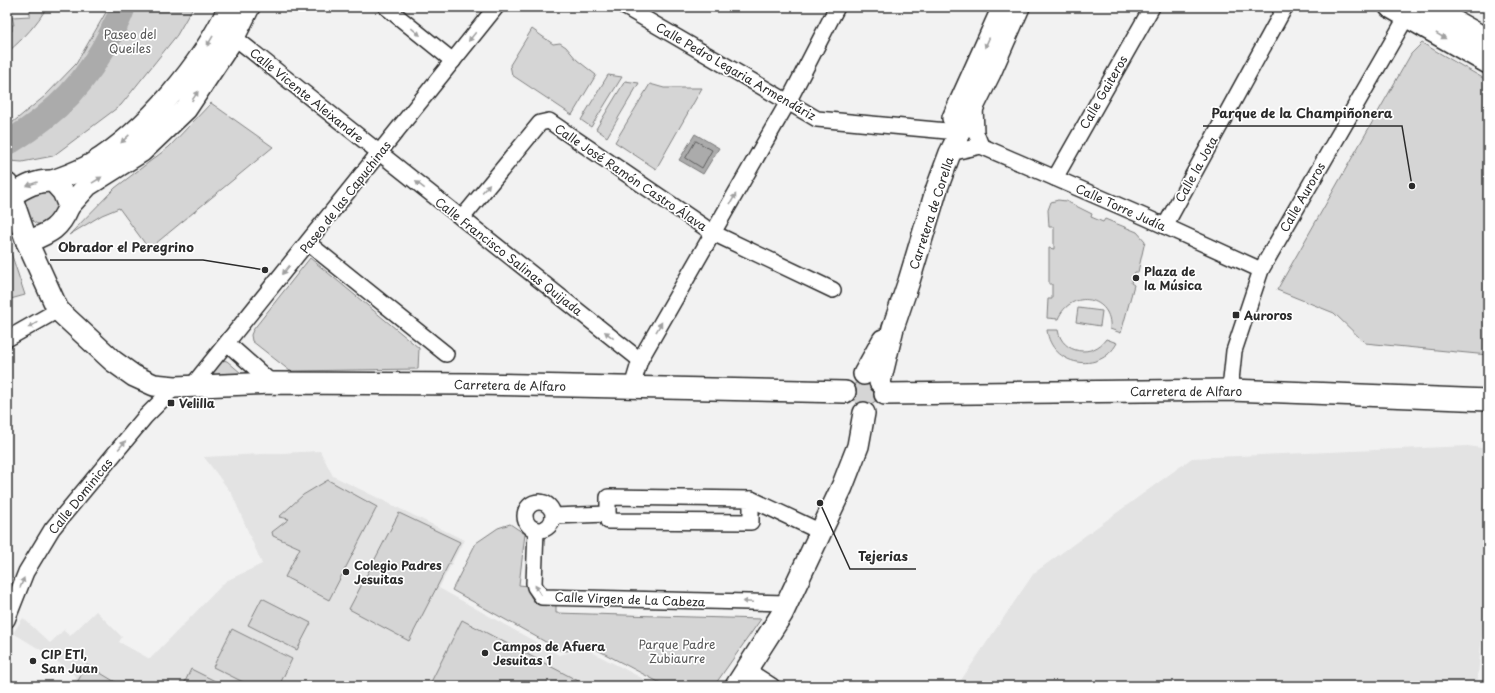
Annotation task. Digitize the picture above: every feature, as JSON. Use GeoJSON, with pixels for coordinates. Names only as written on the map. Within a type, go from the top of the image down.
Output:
{"type":"FeatureCollection","features":[{"type":"Feature","properties":{"kind":"street"},"geometry":{"type":"LineString","coordinates":[[7,339],[58,310],[27,242],[9,190],[41,181],[53,181],[91,164],[118,145],[177,88],[205,49],[229,7]]}},
{"type":"Feature","properties":{"kind":"street"},"geometry":{"type":"LineString","coordinates":[[27,242],[53,231],[63,220],[68,206],[88,185],[142,151],[186,109],[234,37],[248,7]]}},
{"type":"Feature","properties":{"kind":"street"},"geometry":{"type":"LineString","coordinates":[[386,7],[453,62]]}},
{"type":"Feature","properties":{"kind":"street","name":"Paseo de las Capuchinas"},"geometry":{"type":"LineString","coordinates":[[184,386],[227,343],[496,7]]}},
{"type":"Feature","properties":{"kind":"street","name":"Calle Pedro Legaria Armendáriz"},"geometry":{"type":"LineString","coordinates":[[625,7],[817,119],[947,130]]}},
{"type":"Feature","properties":{"kind":"street"},"geometry":{"type":"LineString","coordinates":[[632,387],[640,360],[788,102],[837,7]]}},
{"type":"Feature","properties":{"kind":"street","name":"Carretera de Corella"},"geometry":{"type":"LineString","coordinates":[[876,383],[882,340],[947,130],[1003,7]]}},
{"type":"Feature","properties":{"kind":"street","name":"Carretera de Corella"},"geometry":{"type":"LineString","coordinates":[[876,383],[909,281],[922,235],[950,153],[1020,7]]}},
{"type":"Feature","properties":{"kind":"street","name":"Calle Gaiteros"},"geometry":{"type":"LineString","coordinates":[[1055,178],[1152,7]]}},
{"type":"Feature","properties":{"kind":"street","name":"Calle la Jota"},"geometry":{"type":"LineString","coordinates":[[1165,226],[1285,7]]}},
{"type":"Feature","properties":{"kind":"street"},"geometry":{"type":"LineString","coordinates":[[1429,7],[1488,40]]}},
{"type":"Feature","properties":{"kind":"street"},"geometry":{"type":"LineString","coordinates":[[1399,12],[1488,63]]}},
{"type":"Feature","properties":{"kind":"street","name":"Calle Auroros"},"geometry":{"type":"LineString","coordinates":[[1230,390],[1234,352],[1261,270],[1399,12]]}},
{"type":"Feature","properties":{"kind":"street","name":"Calle Vicente Aleixandre"},"geometry":{"type":"LineString","coordinates":[[234,37],[379,153]]}},
{"type":"Feature","properties":{"kind":"street"},"geometry":{"type":"LineString","coordinates":[[950,153],[981,146],[976,133],[975,103]]}},
{"type":"Feature","properties":{"kind":"street","name":"Calle José Ramón Castro Álava"},"geometry":{"type":"LineString","coordinates":[[462,218],[540,123],[549,121],[713,232],[833,290]]}},
{"type":"Feature","properties":{"kind":"street","name":"Calle Torre Judía"},"geometry":{"type":"LineString","coordinates":[[981,146],[1165,226],[1261,270]]}},
{"type":"Feature","properties":{"kind":"street","name":"Calle Francisco Salinas Quijada"},"geometry":{"type":"LineString","coordinates":[[379,153],[640,360]]}},
{"type":"Feature","properties":{"kind":"street"},"geometry":{"type":"LineString","coordinates":[[53,181],[62,192],[68,206]]}},
{"type":"Feature","properties":{"kind":"street"},"geometry":{"type":"LineString","coordinates":[[308,243],[446,354]]}},
{"type":"Feature","properties":{"kind":"street","name":"Carretera de Alfaro"},"geometry":{"type":"LineString","coordinates":[[58,310],[113,361],[134,376],[154,386],[272,384],[475,384],[845,392]]}},
{"type":"Feature","properties":{"kind":"street"},"geometry":{"type":"LineString","coordinates":[[227,343],[272,384]]}},
{"type":"Feature","properties":{"kind":"street"},"geometry":{"type":"LineString","coordinates":[[850,382],[876,383],[881,405],[872,413],[864,413],[852,408],[846,401],[845,392],[850,382]]}},
{"type":"Feature","properties":{"kind":"street","name":"Carretera de Alfaro"},"geometry":{"type":"LineString","coordinates":[[876,383],[1230,390],[1488,400]]}},
{"type":"Feature","properties":{"kind":"street","name":"Calle Dominicas"},"geometry":{"type":"LineString","coordinates":[[7,620],[26,572],[52,529],[146,417],[184,386]]}},
{"type":"Feature","properties":{"kind":"street"},"geometry":{"type":"LineString","coordinates":[[772,686],[741,678],[787,603],[842,487],[858,446],[864,413]]}},
{"type":"Feature","properties":{"kind":"street"},"geometry":{"type":"LineString","coordinates":[[751,499],[751,522],[608,521],[608,497],[751,499],[821,532]]}},
{"type":"Feature","properties":{"kind":"street"},"geometry":{"type":"LineString","coordinates":[[542,502],[550,507],[553,516],[547,528],[536,530],[529,527],[524,519],[526,509],[532,503],[542,502]]}},
{"type":"Feature","properties":{"kind":"street"},"geometry":{"type":"LineString","coordinates":[[553,516],[608,514]]}},
{"type":"Feature","properties":{"kind":"street","name":"Calle Virgen de La Cabeza"},"geometry":{"type":"LineString","coordinates":[[536,530],[534,587],[542,597],[787,603]]}},
{"type":"Feature","properties":{"kind":"shaded area"},"geometry":{"type":"Polygon","coordinates":[[[1468,446],[1488,449],[1488,605],[1486,594],[1477,686],[957,686],[1034,573],[1192,458],[1468,446]]]}},
{"type":"Feature","properties":{"kind":"shaded area","name":"Colegio Padres Jesuitas"},"geometry":{"type":"Polygon","coordinates":[[[320,451],[333,476],[464,540],[439,588],[559,655],[586,649],[657,686],[71,686],[77,677],[46,653],[13,633],[23,618],[50,643],[65,629],[64,631],[70,636],[96,611],[122,637],[119,642],[150,659],[226,581],[262,564],[232,494],[204,457],[320,451]]]}},
{"type":"Feature","properties":{"kind":"green space"},"geometry":{"type":"Polygon","coordinates":[[[30,7],[47,7],[30,30],[9,51],[7,48],[7,31],[12,31],[12,25],[14,25],[12,17],[30,16],[30,7]]]}},
{"type":"Feature","properties":{"kind":"green space","name":"Paseo del Queiles"},"geometry":{"type":"Polygon","coordinates":[[[109,7],[193,7],[177,35],[121,105],[53,156],[22,162],[10,161],[7,151],[7,127],[45,96],[76,64],[109,7]]]}},
{"type":"Feature","properties":{"kind":"green space"},"geometry":{"type":"Polygon","coordinates":[[[532,29],[553,44],[560,43],[566,47],[577,60],[596,75],[572,115],[512,75],[510,65],[532,29]]]}},
{"type":"Feature","properties":{"kind":"green space"},"geometry":{"type":"Polygon","coordinates":[[[1422,43],[1488,81],[1488,355],[1365,343],[1334,313],[1277,290],[1411,54],[1422,43]]]}},
{"type":"Feature","properties":{"kind":"green space"},"geometry":{"type":"Polygon","coordinates":[[[608,75],[622,77],[591,127],[581,120],[608,75]]]}},
{"type":"Feature","properties":{"kind":"green space"},"geometry":{"type":"Polygon","coordinates":[[[625,81],[639,83],[607,137],[596,129],[625,81]]]}},
{"type":"Feature","properties":{"kind":"green space"},"geometry":{"type":"Polygon","coordinates":[[[650,84],[664,88],[702,88],[656,169],[615,142],[650,84]]]}},
{"type":"Feature","properties":{"kind":"green space"},"geometry":{"type":"Polygon","coordinates":[[[211,103],[273,147],[149,249],[119,208],[102,215],[69,235],[115,188],[169,147],[211,103]]]}},
{"type":"Feature","properties":{"kind":"green space"},"geometry":{"type":"Polygon","coordinates":[[[41,190],[51,195],[56,202],[56,210],[47,222],[40,224],[33,222],[25,206],[25,198],[41,190]]]}},
{"type":"Feature","properties":{"kind":"green space"},"geometry":{"type":"Polygon","coordinates":[[[1058,200],[1066,201],[1092,214],[1091,217],[1103,222],[1105,219],[1137,232],[1145,241],[1138,272],[1135,272],[1131,283],[1134,285],[1121,333],[1110,329],[1109,318],[1105,309],[1098,303],[1090,300],[1081,300],[1072,303],[1064,309],[1058,319],[1047,318],[1048,299],[1052,299],[1052,284],[1049,284],[1049,248],[1054,249],[1054,227],[1049,227],[1048,210],[1051,202],[1058,200]]]}},
{"type":"Feature","properties":{"kind":"green space"},"geometry":{"type":"Polygon","coordinates":[[[7,241],[25,295],[7,300],[7,241]]]}},
{"type":"Feature","properties":{"kind":"green space"},"geometry":{"type":"Polygon","coordinates":[[[310,258],[419,348],[418,369],[290,371],[252,341],[251,335],[253,330],[310,258]]]}},
{"type":"Feature","properties":{"kind":"green space"},"geometry":{"type":"Polygon","coordinates":[[[1078,308],[1102,311],[1100,326],[1076,322],[1078,308]]]}},
{"type":"Feature","properties":{"kind":"green space"},"geometry":{"type":"Polygon","coordinates":[[[1047,330],[1058,330],[1065,344],[1079,351],[1094,349],[1106,339],[1117,343],[1109,353],[1099,360],[1077,362],[1066,358],[1057,352],[1050,342],[1047,330]]]}},
{"type":"Feature","properties":{"kind":"green space"},"geometry":{"type":"Polygon","coordinates":[[[223,360],[227,361],[241,373],[241,376],[210,376],[223,360]]]}},
{"type":"Feature","properties":{"kind":"green space"},"geometry":{"type":"Polygon","coordinates":[[[862,379],[876,384],[877,400],[868,406],[857,404],[851,395],[853,385],[862,379]]]}},
{"type":"Feature","properties":{"kind":"green space"},"geometry":{"type":"Polygon","coordinates":[[[328,480],[377,507],[329,600],[285,577],[300,548],[273,536],[272,532],[289,519],[279,517],[303,495],[328,480]]]}},
{"type":"Feature","properties":{"kind":"green space"},"geometry":{"type":"Polygon","coordinates":[[[399,513],[460,542],[409,641],[349,609],[399,513]]]}},
{"type":"Feature","properties":{"kind":"green space","name":"Parque Padre Zubiaurre"},"geometry":{"type":"Polygon","coordinates":[[[510,524],[525,534],[519,585],[528,586],[531,597],[535,603],[556,602],[556,613],[761,619],[714,686],[666,686],[586,644],[567,651],[560,650],[452,590],[476,543],[498,528],[510,524]]]}},
{"type":"Feature","properties":{"kind":"green space"},"geometry":{"type":"Polygon","coordinates":[[[262,598],[311,623],[297,650],[248,625],[262,598]]]}},
{"type":"Feature","properties":{"kind":"green space","name":"Campos de Afuera Jesuitas 1"},"geometry":{"type":"Polygon","coordinates":[[[462,620],[588,686],[429,686],[462,620]]]}},
{"type":"Feature","properties":{"kind":"green space"},"geometry":{"type":"Polygon","coordinates":[[[232,629],[292,659],[279,686],[251,686],[213,667],[232,629]]]}},
{"type":"Feature","properties":{"kind":"green space"},"geometry":{"type":"Polygon","coordinates":[[[87,665],[122,686],[75,686],[87,665]]]}},
{"type":"Feature","properties":{"kind":"green space"},"geometry":{"type":"Polygon","coordinates":[[[191,669],[225,686],[183,686],[191,669]]]}},
{"type":"Feature","properties":{"kind":"water"},"geometry":{"type":"Polygon","coordinates":[[[695,134],[719,148],[703,174],[679,160],[695,134]]]}},
{"type":"Feature","properties":{"kind":"waterway"},"geometry":{"type":"LineString","coordinates":[[11,141],[43,119],[57,107],[81,81],[102,50],[123,7]]}},
{"type":"Feature","properties":{"kind":"place","name":"Parque de la Champiñonera"},"geometry":{"type":"Point","coordinates":[1412,186]}},
{"type":"Feature","properties":{"kind":"place","name":"Obrador el Peregrino"},"geometry":{"type":"Point","coordinates":[265,270]}},
{"type":"Feature","properties":{"kind":"place","name":"Plaza de la Música"},"geometry":{"type":"Point","coordinates":[1136,278]}},
{"type":"Feature","properties":{"kind":"place","name":"Auroros"},"geometry":{"type":"Point","coordinates":[1236,315]}},
{"type":"Feature","properties":{"kind":"place","name":"Velilla"},"geometry":{"type":"Point","coordinates":[171,403]}},
{"type":"Feature","properties":{"kind":"place","name":"Tejerias"},"geometry":{"type":"Point","coordinates":[820,503]}},
{"type":"Feature","properties":{"kind":"place","name":"Colegio Padres Jesuitas"},"geometry":{"type":"Point","coordinates":[346,572]}},
{"type":"Feature","properties":{"kind":"place","name":"Campos de Afuera Jesuitas 1"},"geometry":{"type":"Point","coordinates":[485,653]}},
{"type":"Feature","properties":{"kind":"place","name":"CIP ETI, San Juan"},"geometry":{"type":"Point","coordinates":[33,661]}}]}
